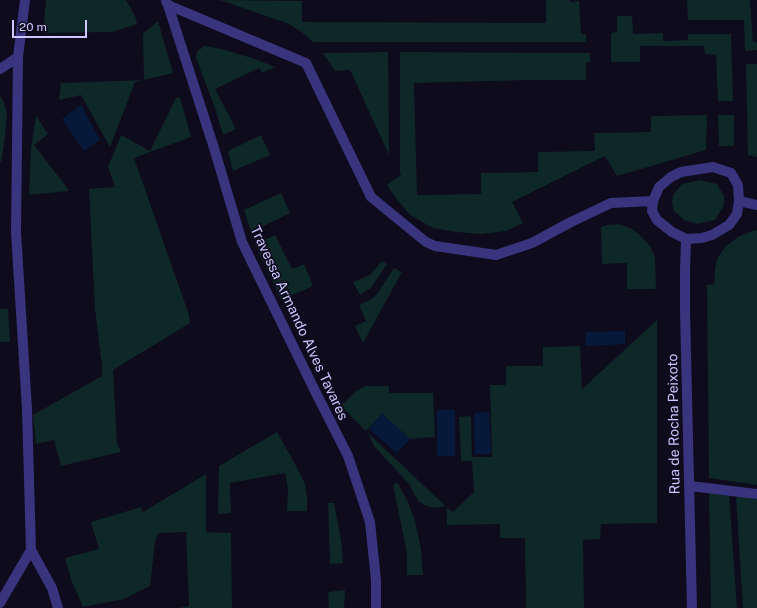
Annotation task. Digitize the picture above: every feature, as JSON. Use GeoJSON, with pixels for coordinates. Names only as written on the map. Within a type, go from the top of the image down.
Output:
{"type":"FeatureCollection","features":[{"type":"Feature","properties":{"kind":"street"},"geometry":{"type":"LineString","coordinates":[[25,0],[18,57],[16,232],[27,409],[31,550],[52,588],[58,608]]}},
{"type":"Feature","properties":{"kind":"street"},"geometry":{"type":"LineString","coordinates":[[166,2],[306,63],[371,197],[426,242],[436,246],[496,255],[532,243],[611,203],[652,201]]}},
{"type":"Feature","properties":{"kind":"street","name":"Travessa Armando Alves Tavares"},"geometry":{"type":"LineString","coordinates":[[166,2],[214,148],[242,242],[348,456],[370,522],[376,580],[376,608]]}},
{"type":"Feature","properties":{"kind":"street"},"geometry":{"type":"LineString","coordinates":[[0,69],[18,57]]}},
{"type":"Feature","properties":{"kind":"street"},"geometry":{"type":"LineString","coordinates":[[713,167],[731,173],[738,186],[739,201],[737,214],[729,226],[712,235],[702,238],[686,239],[672,232],[656,220],[652,211],[652,201],[659,187],[671,178],[682,172],[713,167]]}},
{"type":"Feature","properties":{"kind":"street"},"geometry":{"type":"LineString","coordinates":[[739,201],[757,204]]}},
{"type":"Feature","properties":{"kind":"street","name":"Rua de Rocha Peixoto"},"geometry":{"type":"LineString","coordinates":[[686,239],[692,608]]}},
{"type":"Feature","properties":{"kind":"street"},"geometry":{"type":"LineString","coordinates":[[690,486],[757,494]]}},
{"type":"Feature","properties":{"kind":"street"},"geometry":{"type":"LineString","coordinates":[[0,603],[31,550]]}},
{"type":"Feature","properties":{"kind":"green space"},"geometry":{"type":"Polygon","coordinates":[[[46,0],[126,0],[135,16],[137,24],[113,32],[43,33],[46,0]]]}},
{"type":"Feature","properties":{"kind":"green space"},"geometry":{"type":"Polygon","coordinates":[[[220,0],[302,1],[302,22],[546,23],[546,0],[569,0],[570,2],[579,1],[581,34],[586,34],[586,42],[313,42],[289,24],[220,0]]]}},
{"type":"Feature","properties":{"kind":"green space"},"geometry":{"type":"Polygon","coordinates":[[[687,0],[750,0],[753,42],[757,42],[757,50],[745,51],[744,20],[688,20],[687,0]]]}},
{"type":"Feature","properties":{"kind":"green space"},"geometry":{"type":"Polygon","coordinates":[[[617,16],[632,16],[633,34],[663,33],[663,41],[688,40],[688,34],[731,34],[733,101],[718,101],[716,55],[705,54],[704,46],[640,46],[640,62],[611,62],[611,33],[617,32],[617,16]]]}},
{"type":"Feature","properties":{"kind":"green space"},"geometry":{"type":"Polygon","coordinates":[[[158,21],[173,73],[144,80],[143,34],[158,21]]]}},
{"type":"Feature","properties":{"kind":"green space"},"geometry":{"type":"Polygon","coordinates":[[[204,46],[221,49],[252,58],[275,67],[262,73],[259,68],[215,89],[236,129],[223,135],[215,108],[196,58],[197,52],[204,46]]]}},
{"type":"Feature","properties":{"kind":"green space"},"geometry":{"type":"Polygon","coordinates":[[[388,52],[389,155],[350,70],[335,71],[323,53],[388,52]]]}},
{"type":"Feature","properties":{"kind":"green space"},"geometry":{"type":"Polygon","coordinates":[[[400,52],[590,53],[590,62],[586,62],[586,80],[414,83],[417,195],[481,194],[481,173],[538,172],[538,152],[595,151],[594,133],[651,132],[651,116],[707,115],[706,150],[617,176],[605,156],[512,202],[523,223],[506,231],[481,234],[433,228],[410,215],[387,185],[401,175],[400,52]]]}},
{"type":"Feature","properties":{"kind":"green space"},"geometry":{"type":"Polygon","coordinates":[[[746,64],[757,64],[757,157],[748,155],[746,64]]]}},
{"type":"Feature","properties":{"kind":"green space"},"geometry":{"type":"Polygon","coordinates":[[[143,80],[135,82],[110,147],[81,95],[59,100],[61,83],[143,80]]]}},
{"type":"Feature","properties":{"kind":"green space"},"geometry":{"type":"Polygon","coordinates":[[[0,96],[7,114],[1,163],[0,161],[0,96]]]}},
{"type":"Feature","properties":{"kind":"green space"},"geometry":{"type":"Polygon","coordinates":[[[180,97],[191,137],[134,158],[189,315],[190,323],[113,370],[117,444],[121,451],[61,466],[54,440],[36,444],[33,415],[102,376],[95,309],[89,189],[115,187],[108,167],[121,135],[150,151],[176,98],[180,97]]]}},
{"type":"Feature","properties":{"kind":"green space"},"geometry":{"type":"Polygon","coordinates":[[[718,115],[734,115],[734,146],[719,146],[718,115]]]}},
{"type":"Feature","properties":{"kind":"green space"},"geometry":{"type":"Polygon","coordinates":[[[36,116],[48,134],[34,145],[68,191],[29,195],[31,148],[36,116]]]}},
{"type":"Feature","properties":{"kind":"green space"},"geometry":{"type":"Polygon","coordinates":[[[261,135],[270,155],[233,171],[228,151],[261,135]]]}},
{"type":"Feature","properties":{"kind":"green space"},"geometry":{"type":"Polygon","coordinates":[[[699,180],[717,184],[724,196],[724,205],[715,220],[697,224],[684,220],[674,211],[672,203],[673,195],[682,184],[699,180]]]}},
{"type":"Feature","properties":{"kind":"green space"},"geometry":{"type":"Polygon","coordinates":[[[281,193],[290,213],[251,232],[244,210],[281,193]]]}},
{"type":"Feature","properties":{"kind":"green space"},"geometry":{"type":"Polygon","coordinates":[[[619,224],[630,228],[640,235],[650,246],[655,257],[656,289],[627,289],[627,263],[602,264],[601,227],[619,224]]]}},
{"type":"Feature","properties":{"kind":"green space"},"geometry":{"type":"Polygon","coordinates":[[[757,230],[757,485],[709,478],[707,285],[714,284],[715,268],[718,257],[726,246],[738,237],[757,230]]]}},
{"type":"Feature","properties":{"kind":"green space"},"geometry":{"type":"Polygon","coordinates":[[[275,235],[292,269],[304,264],[313,286],[281,300],[255,244],[275,235]]]}},
{"type":"Feature","properties":{"kind":"green space"},"geometry":{"type":"Polygon","coordinates":[[[382,261],[387,264],[371,288],[360,295],[353,282],[370,275],[382,261]]]}},
{"type":"Feature","properties":{"kind":"green space"},"geometry":{"type":"Polygon","coordinates":[[[394,268],[402,272],[363,343],[355,326],[366,321],[359,305],[370,300],[377,294],[394,268]]]}},
{"type":"Feature","properties":{"kind":"green space"},"geometry":{"type":"Polygon","coordinates":[[[0,309],[8,309],[10,342],[0,342],[0,309]]]}},
{"type":"Feature","properties":{"kind":"green space"},"geometry":{"type":"Polygon","coordinates":[[[657,320],[657,523],[601,524],[600,539],[583,540],[584,608],[526,608],[525,538],[500,538],[500,524],[447,525],[447,508],[453,512],[474,492],[472,461],[461,461],[459,417],[471,416],[472,457],[492,457],[490,385],[506,385],[506,366],[543,366],[543,347],[580,346],[582,389],[657,320]]]}},
{"type":"Feature","properties":{"kind":"green space"},"geometry":{"type":"Polygon","coordinates":[[[366,386],[389,386],[389,393],[433,393],[435,437],[410,439],[382,414],[366,431],[341,406],[356,391],[366,386]]]}},
{"type":"Feature","properties":{"kind":"green space"},"geometry":{"type":"Polygon","coordinates":[[[277,432],[305,484],[307,511],[287,511],[288,488],[285,473],[230,483],[231,513],[218,514],[219,466],[277,432]]]}},
{"type":"Feature","properties":{"kind":"green space"},"geometry":{"type":"Polygon","coordinates":[[[368,433],[445,506],[435,508],[426,506],[418,501],[409,484],[374,446],[368,433]]]}},
{"type":"Feature","properties":{"kind":"green space"},"geometry":{"type":"Polygon","coordinates":[[[206,474],[206,532],[231,533],[232,608],[179,608],[189,606],[186,532],[158,533],[155,542],[150,586],[124,599],[83,607],[72,582],[65,558],[99,549],[91,522],[141,507],[143,512],[206,474]]]}},
{"type":"Feature","properties":{"kind":"green space"},"geometry":{"type":"Polygon","coordinates":[[[397,482],[408,502],[415,521],[421,549],[423,575],[407,575],[407,553],[393,485],[397,482]]]}},
{"type":"Feature","properties":{"kind":"green space"},"geometry":{"type":"Polygon","coordinates":[[[709,493],[729,495],[737,608],[711,608],[709,493]]]}},
{"type":"Feature","properties":{"kind":"green space"},"geometry":{"type":"Polygon","coordinates":[[[736,496],[757,499],[757,608],[743,608],[736,496]]]}},
{"type":"Feature","properties":{"kind":"green space"},"geometry":{"type":"Polygon","coordinates":[[[328,503],[334,503],[341,540],[343,563],[330,564],[328,503]]]}},
{"type":"Feature","properties":{"kind":"green space"},"geometry":{"type":"Polygon","coordinates":[[[345,590],[344,608],[329,608],[328,592],[345,590]]]}},
{"type":"Feature","properties":{"kind":"water"},"geometry":{"type":"Polygon","coordinates":[[[81,105],[100,140],[84,151],[62,119],[81,105]]]}},
{"type":"Feature","properties":{"kind":"water"},"geometry":{"type":"Polygon","coordinates":[[[625,331],[625,344],[586,346],[585,332],[625,331]]]}},
{"type":"Feature","properties":{"kind":"water"},"geometry":{"type":"Polygon","coordinates":[[[437,410],[455,410],[455,456],[437,456],[437,410]]]}},
{"type":"Feature","properties":{"kind":"water"},"geometry":{"type":"Polygon","coordinates":[[[489,412],[491,454],[475,454],[474,413],[489,412]]]}},
{"type":"Feature","properties":{"kind":"water"},"geometry":{"type":"Polygon","coordinates":[[[382,414],[410,439],[397,453],[369,429],[382,414]]]}}]}
